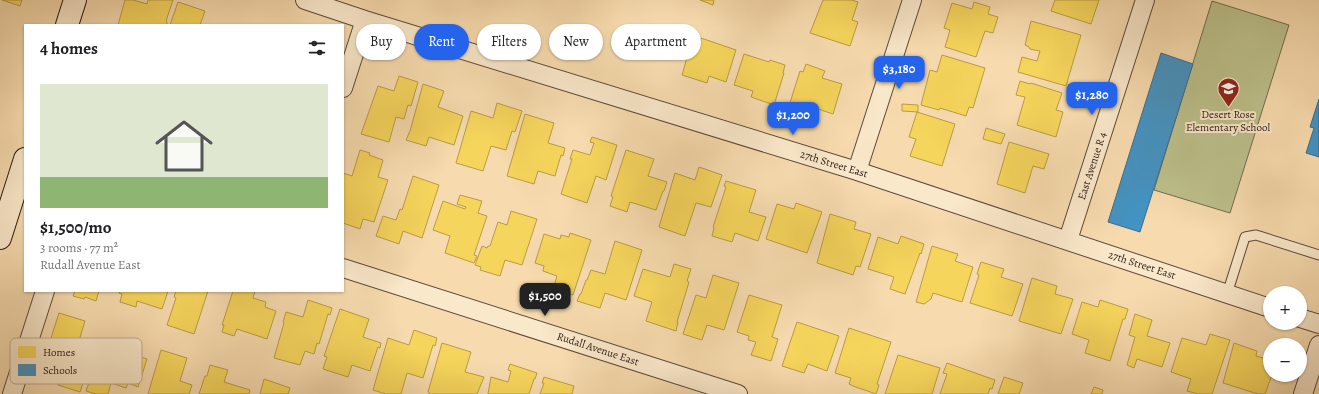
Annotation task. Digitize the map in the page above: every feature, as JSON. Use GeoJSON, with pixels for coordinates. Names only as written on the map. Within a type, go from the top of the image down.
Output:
{"type":"FeatureCollection","features":[{"type":"Feature","properties":{"kind":"main road"},"geometry":{"type":"LineString","coordinates":[[67,24],[75,0]]}},
{"type":"Feature","properties":{"kind":"main road"},"geometry":{"type":"LineString","coordinates":[[0,238],[24,162]]}},
{"type":"Feature","properties":{"kind":"street","name":"27th Street East"},"geometry":{"type":"LineString","coordinates":[[305,0],[365,20],[857,171],[1263,306]]}},
{"type":"Feature","properties":{"kind":"street"},"geometry":{"type":"LineString","coordinates":[[857,171],[912,0]]}},
{"type":"Feature","properties":{"kind":"street","name":"East Avenue R 4"},"geometry":{"type":"LineString","coordinates":[[1068,240],[1144,0]]}},
{"type":"Feature","properties":{"kind":"street"},"geometry":{"type":"LineString","coordinates":[[344,85],[365,20]]}},
{"type":"Feature","properties":{"kind":"street","name":"Rudall Avenue East"},"geometry":{"type":"LineString","coordinates":[[344,268],[738,394]]}},
{"type":"Feature","properties":{"kind":"street"},"geometry":{"type":"LineString","coordinates":[[30,338],[45,292]]}},
{"type":"Feature","properties":{"kind":"street"},"geometry":{"type":"LineString","coordinates":[[1307,320],[1319,324]]}},
{"type":"Feature","properties":{"kind":"street"},"geometry":{"type":"LineString","coordinates":[[1302,394],[1319,345]]}},
{"type":"Feature","properties":{"kind":"street"},"geometry":{"type":"LineString","coordinates":[[12,394],[15,384]]}},
{"type":"Feature","properties":{"kind":"lane"},"geometry":{"type":"LineString","coordinates":[[1227,294],[1245,237],[1256,235],[1319,255]]}},
{"type":"Feature","properties":{"kind":"green space"},"geometry":{"type":"Polygon","coordinates":[[[1212,1],[1289,25],[1230,213],[1154,190],[1212,1]]]}},
{"type":"Feature","properties":{"kind":"building: Homes"},"geometry":{"type":"Polygon","coordinates":[[[2,0],[22,0],[20,6],[2,0]]]}},
{"type":"Feature","properties":{"kind":"building: Homes"},"geometry":{"type":"Polygon","coordinates":[[[125,0],[133,0],[147,4],[148,0],[173,0],[166,21],[167,24],[118,24],[125,0]]]}},
{"type":"Feature","properties":{"kind":"building: Homes"},"geometry":{"type":"Polygon","coordinates":[[[700,0],[714,0],[713,5],[700,0]]]}},
{"type":"Feature","properties":{"kind":"building: Homes"},"geometry":{"type":"Polygon","coordinates":[[[823,0],[852,0],[858,2],[852,20],[858,22],[850,46],[810,33],[823,0]]]}},
{"type":"Feature","properties":{"kind":"building: Homes"},"geometry":{"type":"Polygon","coordinates":[[[1055,0],[1099,0],[1091,24],[1051,11],[1055,0]]]}},
{"type":"Feature","properties":{"kind":"building: Homes"},"geometry":{"type":"Polygon","coordinates":[[[178,2],[205,11],[200,24],[170,24],[178,2]]]}},
{"type":"Feature","properties":{"kind":"building: Homes"},"geometry":{"type":"Polygon","coordinates":[[[974,2],[990,7],[988,14],[998,17],[993,33],[985,31],[976,57],[945,47],[950,30],[944,28],[952,3],[972,9],[974,2]]]}},
{"type":"Feature","properties":{"kind":"building: Homes"},"geometry":{"type":"Polygon","coordinates":[[[1031,21],[1081,35],[1066,86],[1018,72],[1022,57],[1037,61],[1040,51],[1030,49],[1025,45],[1031,21]]]}},
{"type":"Feature","properties":{"kind":"building: Homes"},"geometry":{"type":"Polygon","coordinates":[[[701,38],[736,50],[726,82],[709,76],[707,83],[682,75],[686,60],[701,60],[701,38]]]}},
{"type":"Feature","properties":{"kind":"building: Homes"},"geometry":{"type":"Polygon","coordinates":[[[744,54],[769,62],[770,60],[785,65],[774,105],[751,97],[753,91],[734,85],[744,54]]]}},
{"type":"Feature","properties":{"kind":"building: Homes"},"geometry":{"type":"Polygon","coordinates":[[[942,55],[985,68],[973,108],[969,107],[966,116],[940,108],[939,110],[921,105],[930,70],[937,72],[942,55]]]}},
{"type":"Feature","properties":{"kind":"building: Homes"},"geometry":{"type":"Polygon","coordinates":[[[806,64],[825,71],[822,78],[842,84],[833,114],[815,108],[812,117],[788,109],[800,71],[803,72],[806,64]]]}},
{"type":"Feature","properties":{"kind":"building: Homes"},"geometry":{"type":"Polygon","coordinates":[[[399,76],[418,82],[411,106],[408,105],[404,119],[396,117],[389,142],[361,134],[378,86],[394,91],[399,76]]]}},
{"type":"Feature","properties":{"kind":"building: Homes"},"geometry":{"type":"Polygon","coordinates":[[[1020,81],[1062,93],[1056,110],[1063,112],[1056,137],[1017,125],[1025,97],[1016,95],[1020,81]]]}},
{"type":"Feature","properties":{"kind":"building: Homes"},"geometry":{"type":"Polygon","coordinates":[[[423,84],[444,91],[438,107],[463,116],[454,145],[429,137],[426,146],[406,140],[410,131],[423,84]]]}},
{"type":"Feature","properties":{"kind":"building: Homes"},"geometry":{"type":"Polygon","coordinates":[[[497,103],[522,111],[515,132],[512,131],[506,150],[491,146],[483,171],[456,163],[471,111],[493,118],[497,103]]]}},
{"type":"Feature","properties":{"kind":"building: Homes"},"geometry":{"type":"Polygon","coordinates":[[[902,104],[918,105],[918,112],[902,111],[902,104]]]}},
{"type":"Feature","properties":{"kind":"building: Homes"},"geometry":{"type":"Polygon","coordinates":[[[917,112],[955,124],[942,166],[910,156],[916,139],[909,137],[917,112]]]}},
{"type":"Feature","properties":{"kind":"building: Homes"},"geometry":{"type":"Polygon","coordinates":[[[525,114],[554,123],[548,143],[565,148],[563,156],[561,155],[555,176],[538,171],[534,184],[507,176],[525,114]]]}},
{"type":"Feature","properties":{"kind":"building: Homes"},"geometry":{"type":"Polygon","coordinates":[[[986,128],[1005,134],[1001,144],[983,139],[986,128]]]}},
{"type":"Feature","properties":{"kind":"building: Homes"},"geometry":{"type":"Polygon","coordinates":[[[592,137],[617,145],[606,180],[596,176],[587,203],[561,194],[572,159],[570,159],[573,150],[590,155],[594,143],[590,142],[592,137]]]}},
{"type":"Feature","properties":{"kind":"building: Homes"},"geometry":{"type":"Polygon","coordinates":[[[1009,142],[1049,154],[1044,169],[1033,166],[1025,193],[997,184],[1009,142]]]}},
{"type":"Feature","properties":{"kind":"building: Homes"},"geometry":{"type":"Polygon","coordinates":[[[360,150],[370,153],[369,155],[383,160],[378,177],[388,180],[374,222],[363,219],[360,229],[344,223],[344,173],[352,176],[360,150]]]}},
{"type":"Feature","properties":{"kind":"building: Homes"},"geometry":{"type":"Polygon","coordinates":[[[626,150],[654,159],[648,176],[667,182],[656,210],[630,202],[627,212],[610,206],[613,197],[611,196],[626,150]]]}},
{"type":"Feature","properties":{"kind":"building: Homes"},"geometry":{"type":"Polygon","coordinates":[[[699,167],[722,175],[711,207],[696,203],[685,236],[659,227],[675,173],[695,180],[699,167]]]}},
{"type":"Feature","properties":{"kind":"building: Homes"},"geometry":{"type":"Polygon","coordinates":[[[413,176],[439,185],[422,238],[403,231],[399,244],[376,236],[383,216],[396,220],[400,209],[402,210],[413,176]]]}},
{"type":"Feature","properties":{"kind":"building: Homes"},"geometry":{"type":"Polygon","coordinates":[[[726,181],[756,190],[749,212],[766,217],[758,241],[735,233],[732,242],[712,236],[713,227],[726,187],[724,186],[726,181]]]}},
{"type":"Feature","properties":{"kind":"building: Homes"},"geometry":{"type":"Polygon","coordinates":[[[460,195],[482,201],[478,213],[487,216],[474,255],[477,256],[474,263],[445,253],[450,236],[433,230],[443,201],[465,209],[466,207],[457,204],[460,195]]]}},
{"type":"Feature","properties":{"kind":"building: Homes"},"geometry":{"type":"Polygon","coordinates":[[[796,203],[822,212],[807,253],[766,239],[777,204],[794,209],[796,203]]]}},
{"type":"Feature","properties":{"kind":"building: Homes"},"geometry":{"type":"Polygon","coordinates":[[[511,211],[537,219],[522,265],[505,260],[500,276],[480,270],[481,267],[475,265],[482,246],[487,248],[490,246],[498,222],[507,225],[511,211]]]}},
{"type":"Feature","properties":{"kind":"building: Homes"},"geometry":{"type":"Polygon","coordinates":[[[830,214],[856,222],[854,229],[871,234],[860,267],[856,266],[853,275],[817,263],[830,214]]]}},
{"type":"Feature","properties":{"kind":"building: Homes"},"geometry":{"type":"Polygon","coordinates":[[[570,233],[591,240],[573,295],[553,289],[557,276],[543,271],[544,266],[535,263],[544,234],[560,239],[561,235],[569,237],[570,233]]]}},
{"type":"Feature","properties":{"kind":"building: Homes"},"geometry":{"type":"Polygon","coordinates":[[[901,236],[924,244],[905,294],[890,289],[894,277],[868,269],[878,237],[898,244],[901,236]]]}},
{"type":"Feature","properties":{"kind":"building: Homes"},"geometry":{"type":"Polygon","coordinates":[[[615,241],[642,250],[626,300],[605,293],[600,308],[577,301],[591,270],[605,274],[615,241]]]}},
{"type":"Feature","properties":{"kind":"building: Homes"},"geometry":{"type":"Polygon","coordinates":[[[932,246],[958,254],[955,261],[973,267],[962,302],[933,293],[931,299],[924,304],[916,302],[932,246]]]}},
{"type":"Feature","properties":{"kind":"building: Homes"},"geometry":{"type":"Polygon","coordinates":[[[981,262],[1004,269],[1001,277],[1023,284],[1012,316],[970,303],[979,275],[977,274],[981,262]]]}},
{"type":"Feature","properties":{"kind":"building: Homes"},"geometry":{"type":"Polygon","coordinates":[[[674,264],[691,269],[676,331],[646,321],[652,302],[634,296],[643,269],[670,277],[674,264]]]}},
{"type":"Feature","properties":{"kind":"building: Homes"},"geometry":{"type":"Polygon","coordinates":[[[713,275],[739,283],[724,330],[707,325],[702,340],[683,334],[696,295],[706,298],[713,275]]]}},
{"type":"Feature","properties":{"kind":"building: Homes"},"geometry":{"type":"Polygon","coordinates":[[[1032,278],[1057,286],[1055,294],[1073,299],[1061,334],[1019,321],[1032,278]]]}},
{"type":"Feature","properties":{"kind":"building: Homes"},"geometry":{"type":"Polygon","coordinates":[[[75,292],[99,292],[96,301],[85,297],[84,299],[73,296],[75,292]]]}},
{"type":"Feature","properties":{"kind":"building: Homes"},"geometry":{"type":"Polygon","coordinates":[[[168,292],[162,309],[137,301],[136,307],[120,302],[122,294],[119,293],[168,292]]]}},
{"type":"Feature","properties":{"kind":"building: Homes"},"geometry":{"type":"Polygon","coordinates":[[[176,292],[208,292],[194,334],[167,325],[176,298],[174,297],[176,292]]]}},
{"type":"Feature","properties":{"kind":"building: Homes"},"geometry":{"type":"Polygon","coordinates":[[[233,292],[255,292],[253,298],[266,302],[265,307],[276,311],[267,339],[237,329],[234,336],[222,332],[224,325],[222,325],[233,292]]]}},
{"type":"Feature","properties":{"kind":"building: Homes"},"geometry":{"type":"Polygon","coordinates":[[[749,295],[782,305],[772,337],[778,339],[771,361],[751,355],[756,342],[748,340],[749,336],[737,332],[749,295]]]}},
{"type":"Feature","properties":{"kind":"building: Homes"},"geometry":{"type":"Polygon","coordinates":[[[308,300],[332,308],[330,315],[328,314],[319,344],[317,343],[314,354],[305,351],[300,365],[274,358],[286,312],[303,317],[308,300]]]}},
{"type":"Feature","properties":{"kind":"building: Homes"},"geometry":{"type":"Polygon","coordinates":[[[1100,300],[1128,309],[1125,319],[1123,319],[1110,361],[1085,353],[1089,340],[1072,334],[1082,302],[1098,307],[1100,300]]]}},
{"type":"Feature","properties":{"kind":"building: Homes"},"geometry":{"type":"Polygon","coordinates":[[[340,309],[369,319],[363,337],[381,343],[380,348],[378,347],[370,371],[352,365],[348,377],[323,369],[327,357],[324,356],[340,309]]]}},
{"type":"Feature","properties":{"kind":"building: Homes"},"geometry":{"type":"Polygon","coordinates":[[[59,313],[85,321],[80,338],[51,338],[59,313]]]}},
{"type":"Feature","properties":{"kind":"building: Homes"},"geometry":{"type":"Polygon","coordinates":[[[1135,314],[1152,320],[1147,336],[1170,343],[1162,367],[1137,359],[1134,368],[1127,365],[1135,337],[1129,335],[1135,314]]]}},
{"type":"Feature","properties":{"kind":"building: Homes"},"geometry":{"type":"Polygon","coordinates":[[[797,322],[839,336],[827,371],[808,364],[804,373],[782,366],[797,322]]]}},
{"type":"Feature","properties":{"kind":"building: Homes"},"geometry":{"type":"Polygon","coordinates":[[[849,328],[891,342],[877,384],[879,385],[876,394],[849,384],[851,378],[835,373],[849,328]]]}},
{"type":"Feature","properties":{"kind":"building: Homes"},"geometry":{"type":"Polygon","coordinates":[[[414,330],[437,338],[435,346],[433,345],[423,378],[407,373],[401,394],[386,394],[373,390],[388,338],[409,345],[414,330]]]}},
{"type":"Feature","properties":{"kind":"building: Homes"},"geometry":{"type":"Polygon","coordinates":[[[1210,334],[1230,340],[1212,394],[1198,394],[1187,391],[1191,379],[1171,372],[1182,338],[1206,345],[1210,334]]]}},
{"type":"Feature","properties":{"kind":"building: Homes"},"geometry":{"type":"Polygon","coordinates":[[[442,343],[471,352],[465,372],[484,377],[477,394],[429,394],[428,392],[442,343]]]}},
{"type":"Feature","properties":{"kind":"building: Homes"},"geometry":{"type":"Polygon","coordinates":[[[1234,343],[1257,351],[1256,356],[1263,358],[1263,382],[1269,382],[1265,394],[1258,394],[1223,383],[1234,343]]]}},
{"type":"Feature","properties":{"kind":"building: Homes"},"geometry":{"type":"Polygon","coordinates":[[[161,350],[187,358],[180,381],[192,385],[189,394],[148,394],[161,350]]]}},
{"type":"Feature","properties":{"kind":"building: Homes"},"geometry":{"type":"Polygon","coordinates":[[[898,355],[940,368],[932,394],[885,394],[898,355]]]}},
{"type":"Feature","properties":{"kind":"building: Homes"},"geometry":{"type":"Polygon","coordinates":[[[142,357],[147,359],[142,375],[142,357]]]}},
{"type":"Feature","properties":{"kind":"building: Homes"},"geometry":{"type":"Polygon","coordinates":[[[947,363],[995,380],[992,389],[990,388],[988,394],[940,394],[947,374],[943,373],[947,363]]]}},
{"type":"Feature","properties":{"kind":"building: Homes"},"geometry":{"type":"Polygon","coordinates":[[[510,364],[537,373],[529,394],[488,394],[491,377],[508,382],[511,371],[508,370],[510,364]]]}},
{"type":"Feature","properties":{"kind":"building: Homes"},"geometry":{"type":"Polygon","coordinates":[[[210,365],[228,370],[224,382],[250,390],[249,394],[199,394],[210,365]]]}},
{"type":"Feature","properties":{"kind":"building: Homes"},"geometry":{"type":"Polygon","coordinates":[[[544,377],[574,386],[572,394],[540,394],[544,383],[542,383],[544,377]]]}},
{"type":"Feature","properties":{"kind":"building: Homes"},"geometry":{"type":"Polygon","coordinates":[[[1004,377],[1023,383],[1019,394],[998,394],[1004,377]]]}},
{"type":"Feature","properties":{"kind":"building: Homes"},"geometry":{"type":"Polygon","coordinates":[[[264,379],[290,388],[288,394],[260,394],[264,379]]]}},
{"type":"Feature","properties":{"kind":"building: Homes"},"geometry":{"type":"Polygon","coordinates":[[[58,384],[83,384],[80,392],[58,384]]]}},
{"type":"Feature","properties":{"kind":"building: Homes"},"geometry":{"type":"Polygon","coordinates":[[[111,384],[108,394],[96,394],[86,391],[89,385],[111,384]]]}},
{"type":"Feature","properties":{"kind":"building: Homes"},"geometry":{"type":"Polygon","coordinates":[[[114,384],[128,384],[126,388],[114,384]]]}},
{"type":"Feature","properties":{"kind":"building: Homes"},"geometry":{"type":"Polygon","coordinates":[[[130,384],[139,384],[138,387],[130,384]]]}},
{"type":"Feature","properties":{"kind":"building: Homes"},"geometry":{"type":"Polygon","coordinates":[[[1094,387],[1103,390],[1102,394],[1091,394],[1094,387]]]}},
{"type":"Feature","properties":{"kind":"building: Schools"},"geometry":{"type":"Polygon","coordinates":[[[1161,53],[1193,64],[1140,232],[1108,222],[1161,53]]]}},
{"type":"Feature","properties":{"kind":"building: Schools"},"geometry":{"type":"Polygon","coordinates":[[[1319,99],[1319,157],[1306,153],[1314,128],[1310,127],[1319,99]]]}},
{"type":"Feature","properties":{"kind":"place","name":"Desert Rose Elementary School"},"geometry":{"type":"Point","coordinates":[1228,108]}}]}
